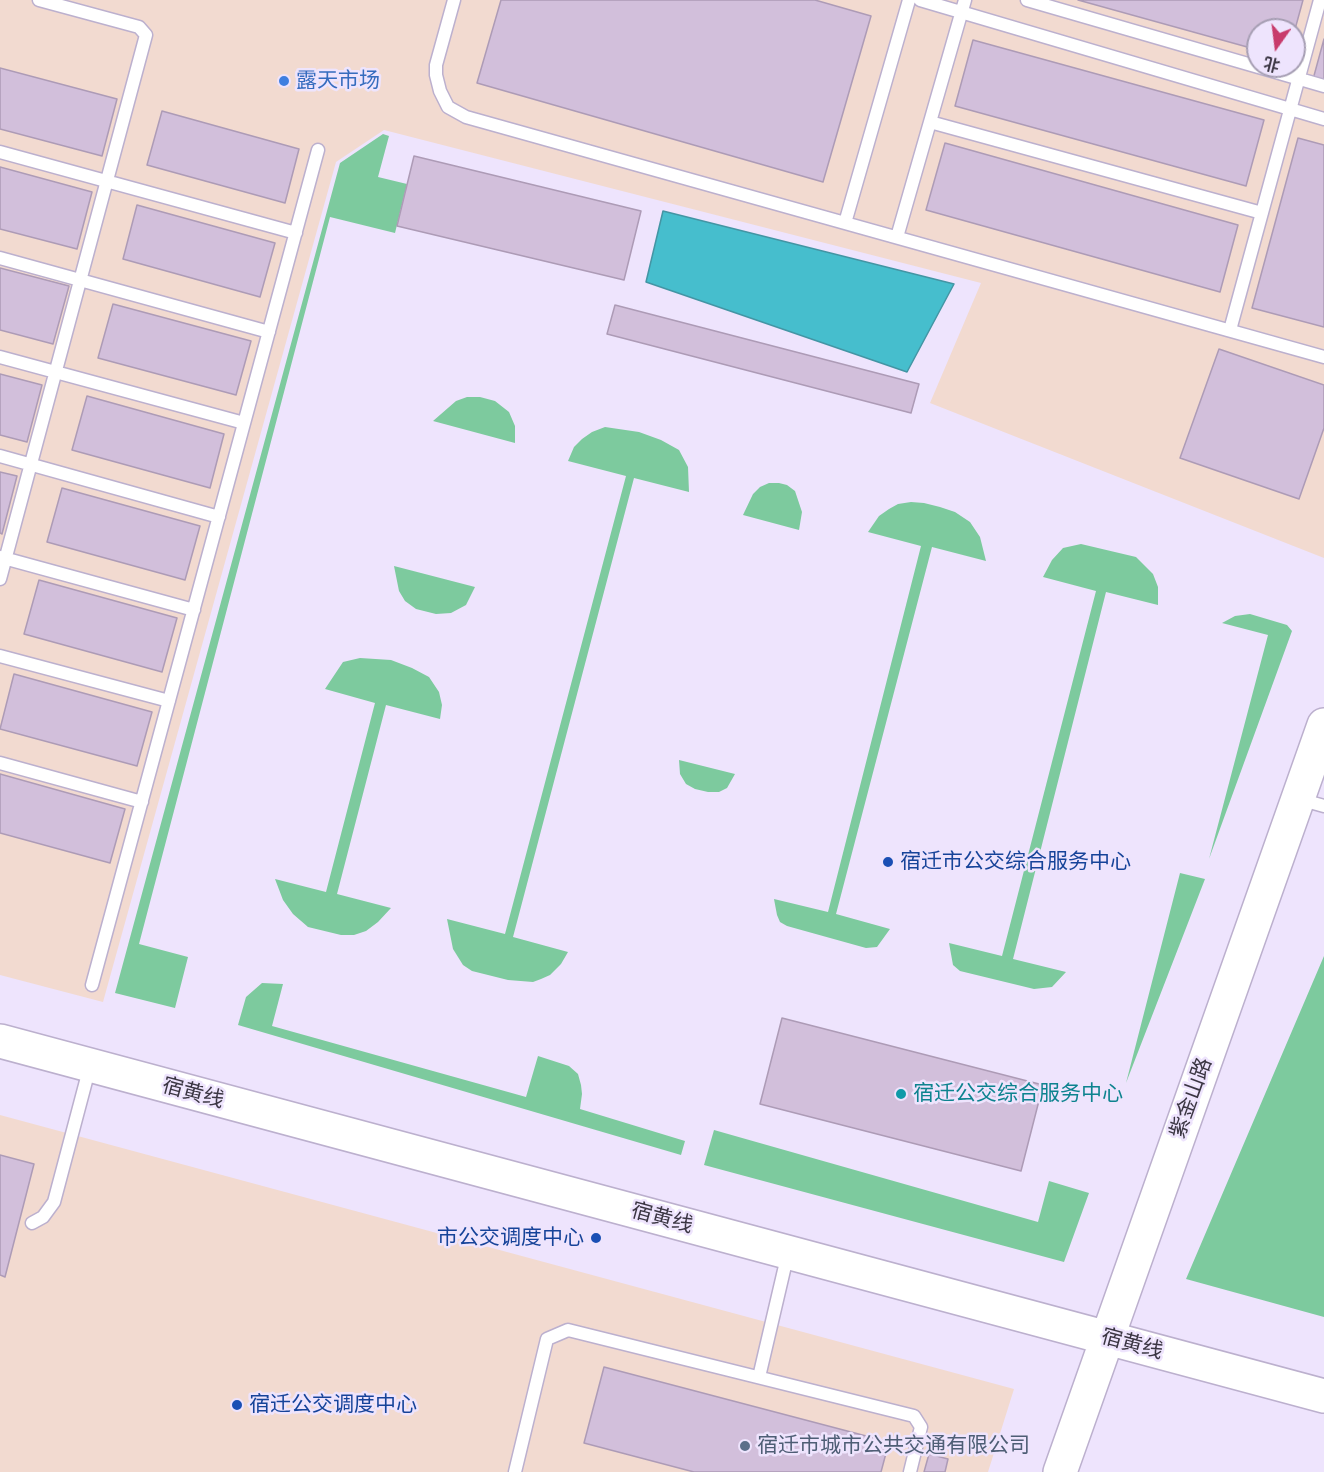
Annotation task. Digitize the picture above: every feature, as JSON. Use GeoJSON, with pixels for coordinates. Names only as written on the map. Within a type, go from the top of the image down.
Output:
{"type":"FeatureCollection","features":[{"type":"Feature","properties":{"kind":"main road","name":"紫金山路"},"geometry":{"type":"LineString","coordinates":[[1060,1472],[1106,1337],[1311,802],[1324,724]]}},
{"type":"Feature","properties":{"kind":"main road","name":"宿黄线"},"geometry":{"type":"LineString","coordinates":[[0,1041],[1324,1396]]}},
{"type":"Feature","properties":{"kind":"lane"},"geometry":{"type":"LineString","coordinates":[[0,579],[3,558],[31,464],[146,35],[139,27],[39,0]]}},
{"type":"Feature","properties":{"kind":"lane"},"geometry":{"type":"LineString","coordinates":[[454,0],[436,65],[436,75],[444,100],[448,107],[457,113],[488,124],[1324,357]]}},
{"type":"Feature","properties":{"kind":"lane"},"geometry":{"type":"LineString","coordinates":[[845,223],[909,0]]}},
{"type":"Feature","properties":{"kind":"lane"},"geometry":{"type":"LineString","coordinates":[[920,0],[963,6],[1324,119]]}},
{"type":"Feature","properties":{"kind":"lane"},"geometry":{"type":"LineString","coordinates":[[1027,0],[1324,86]]}},
{"type":"Feature","properties":{"kind":"lane"},"geometry":{"type":"LineString","coordinates":[[1230,330],[1320,0]]}},
{"type":"Feature","properties":{"kind":"lane"},"geometry":{"type":"LineString","coordinates":[[897,237],[963,6]]}},
{"type":"Feature","properties":{"kind":"lane"},"geometry":{"type":"LineString","coordinates":[[930,122],[1262,213]]}},
{"type":"Feature","properties":{"kind":"lane"},"geometry":{"type":"LineString","coordinates":[[92,985],[318,150]]}},
{"type":"Feature","properties":{"kind":"lane"},"geometry":{"type":"LineString","coordinates":[[0,152],[296,233]]}},
{"type":"Feature","properties":{"kind":"lane"},"geometry":{"type":"LineString","coordinates":[[0,258],[269,332]]}},
{"type":"Feature","properties":{"kind":"lane"},"geometry":{"type":"LineString","coordinates":[[0,357],[244,423]]}},
{"type":"Feature","properties":{"kind":"lane"},"geometry":{"type":"LineString","coordinates":[[0,456],[219,517]]}},
{"type":"Feature","properties":{"kind":"lane"},"geometry":{"type":"LineString","coordinates":[[3,558],[194,610]]}},
{"type":"Feature","properties":{"kind":"lane"},"geometry":{"type":"LineString","coordinates":[[0,656],[169,701]]}},
{"type":"Feature","properties":{"kind":"lane"},"geometry":{"type":"LineString","coordinates":[[0,763],[142,802]]}},
{"type":"Feature","properties":{"kind":"lane"},"geometry":{"type":"LineString","coordinates":[[32,1223],[44,1217],[54,1202],[90,1065]]}},
{"type":"Feature","properties":{"kind":"lane"},"geometry":{"type":"LineString","coordinates":[[759,1377],[788,1252]]}},
{"type":"Feature","properties":{"kind":"lane"},"geometry":{"type":"LineString","coordinates":[[515,1472],[548,1339],[568,1330],[914,1416],[921,1427],[910,1472]]}},
{"type":"Feature","properties":{"kind":"shaded area"},"geometry":{"type":"Polygon","coordinates":[[[0,0],[1324,0],[1324,558],[930,403],[981,283],[384,130],[336,162],[103,1002],[0,975],[0,0]]]}},
{"type":"Feature","properties":{"kind":"shaded area"},"geometry":{"type":"Polygon","coordinates":[[[0,1115],[1014,1389],[988,1472],[0,1472],[0,1115]]]}},
{"type":"Feature","properties":{"kind":"green space"},"geometry":{"type":"Polygon","coordinates":[[[383,134],[389,136],[378,177],[407,184],[395,233],[330,217],[139,944],[188,957],[175,1008],[115,993],[340,163],[383,134]]]}},
{"type":"Feature","properties":{"kind":"green space"},"geometry":{"type":"Polygon","coordinates":[[[467,397],[480,397],[495,401],[509,412],[515,426],[515,443],[433,421],[456,401],[467,397]]]}},
{"type":"Feature","properties":{"kind":"green space"},"geometry":{"type":"Polygon","coordinates":[[[605,427],[639,432],[679,450],[688,467],[689,492],[634,478],[513,937],[568,952],[561,964],[550,975],[533,982],[508,980],[472,971],[463,965],[453,949],[447,919],[505,934],[626,476],[568,461],[574,447],[582,439],[605,427]]]}},
{"type":"Feature","properties":{"kind":"green space"},"geometry":{"type":"Polygon","coordinates":[[[769,483],[787,485],[795,491],[802,512],[799,530],[743,515],[753,494],[760,487],[769,483]]]}},
{"type":"Feature","properties":{"kind":"green space"},"geometry":{"type":"Polygon","coordinates":[[[924,503],[955,512],[970,522],[980,537],[986,561],[932,547],[836,914],[890,929],[877,947],[866,948],[787,926],[780,922],[774,899],[828,912],[921,546],[868,532],[879,516],[889,509],[898,504],[924,503]]]}},
{"type":"Feature","properties":{"kind":"green space"},"geometry":{"type":"Polygon","coordinates":[[[1081,544],[1136,557],[1153,574],[1158,587],[1158,605],[1106,592],[1013,959],[1066,972],[1052,987],[1034,989],[960,971],[953,965],[949,943],[1002,956],[1096,591],[1043,577],[1052,560],[1063,548],[1081,544]]]}},
{"type":"Feature","properties":{"kind":"green space"},"geometry":{"type":"Polygon","coordinates":[[[394,566],[475,587],[466,605],[451,613],[436,614],[416,609],[405,601],[399,591],[394,566]]]}},
{"type":"Feature","properties":{"kind":"green space"},"geometry":{"type":"Polygon","coordinates":[[[1250,614],[1287,625],[1292,631],[1209,859],[1268,635],[1222,623],[1235,616],[1250,614]]]}},
{"type":"Feature","properties":{"kind":"green space"},"geometry":{"type":"Polygon","coordinates":[[[360,658],[391,660],[429,677],[439,692],[442,705],[440,719],[386,705],[337,894],[391,908],[366,931],[354,935],[341,935],[308,927],[293,914],[283,900],[275,879],[326,892],[375,703],[325,689],[343,662],[360,658]]]}},
{"type":"Feature","properties":{"kind":"green space"},"geometry":{"type":"Polygon","coordinates":[[[679,760],[735,774],[727,788],[719,792],[695,789],[686,784],[680,774],[679,760]]]}},
{"type":"Feature","properties":{"kind":"green space"},"geometry":{"type":"Polygon","coordinates":[[[1180,873],[1205,879],[1126,1083],[1180,873]]]}},
{"type":"Feature","properties":{"kind":"green space"},"geometry":{"type":"Polygon","coordinates":[[[1324,956],[1324,1317],[1186,1279],[1324,956]]]}},
{"type":"Feature","properties":{"kind":"green space"},"geometry":{"type":"Polygon","coordinates":[[[262,983],[283,984],[272,1026],[526,1097],[538,1056],[569,1066],[578,1074],[581,1085],[580,1109],[685,1141],[681,1155],[238,1025],[246,997],[262,983]]]}},
{"type":"Feature","properties":{"kind":"green space"},"geometry":{"type":"Polygon","coordinates":[[[714,1130],[1038,1222],[1049,1181],[1089,1193],[1064,1262],[704,1165],[714,1130]]]}},
{"type":"Feature","properties":{"kind":"water"},"geometry":{"type":"Polygon","coordinates":[[[663,211],[954,284],[907,372],[646,282],[663,211]]]}},
{"type":"Feature","properties":{"kind":"building"},"geometry":{"type":"Polygon","coordinates":[[[501,0],[815,0],[871,16],[823,182],[477,83],[501,0]]]}},
{"type":"Feature","properties":{"kind":"building"},"geometry":{"type":"Polygon","coordinates":[[[1078,0],[1303,0],[1298,18],[1246,18],[1246,47],[1078,0]]]}},
{"type":"Feature","properties":{"kind":"building"},"geometry":{"type":"Polygon","coordinates":[[[1324,39],[1324,86],[1312,83],[1324,39]]]}},
{"type":"Feature","properties":{"kind":"building"},"geometry":{"type":"Polygon","coordinates":[[[973,40],[1264,120],[1246,186],[955,106],[973,40]]]}},
{"type":"Feature","properties":{"kind":"building"},"geometry":{"type":"Polygon","coordinates":[[[0,68],[117,99],[102,156],[0,129],[0,68]]]}},
{"type":"Feature","properties":{"kind":"building"},"geometry":{"type":"Polygon","coordinates":[[[162,111],[299,149],[285,203],[147,165],[162,111]]]}},
{"type":"Feature","properties":{"kind":"building"},"geometry":{"type":"Polygon","coordinates":[[[1298,138],[1324,145],[1324,327],[1252,308],[1298,138]]]}},
{"type":"Feature","properties":{"kind":"building"},"geometry":{"type":"Polygon","coordinates":[[[945,143],[1238,225],[1220,292],[926,210],[945,143]]]}},
{"type":"Feature","properties":{"kind":"building"},"geometry":{"type":"Polygon","coordinates":[[[414,156],[641,211],[624,280],[397,226],[414,156]]]}},
{"type":"Feature","properties":{"kind":"building"},"geometry":{"type":"Polygon","coordinates":[[[0,167],[92,192],[77,249],[0,229],[0,167]]]}},
{"type":"Feature","properties":{"kind":"building"},"geometry":{"type":"Polygon","coordinates":[[[137,205],[275,243],[260,297],[123,259],[137,205]]]}},
{"type":"Feature","properties":{"kind":"building"},"geometry":{"type":"Polygon","coordinates":[[[0,268],[69,286],[53,344],[0,330],[0,268]]]}},
{"type":"Feature","properties":{"kind":"building"},"geometry":{"type":"Polygon","coordinates":[[[113,304],[251,341],[236,395],[98,358],[113,304]]]}},
{"type":"Feature","properties":{"kind":"building"},"geometry":{"type":"Polygon","coordinates":[[[615,305],[919,384],[911,413],[607,334],[615,305]]]}},
{"type":"Feature","properties":{"kind":"building"},"geometry":{"type":"Polygon","coordinates":[[[1219,349],[1324,385],[1324,428],[1299,499],[1180,458],[1219,349]]]}},
{"type":"Feature","properties":{"kind":"building"},"geometry":{"type":"Polygon","coordinates":[[[0,374],[42,385],[27,442],[0,435],[0,374]]]}},
{"type":"Feature","properties":{"kind":"building"},"geometry":{"type":"Polygon","coordinates":[[[87,396],[224,434],[210,488],[72,450],[87,396]]]}},
{"type":"Feature","properties":{"kind":"building"},"geometry":{"type":"Polygon","coordinates":[[[0,472],[17,476],[2,534],[0,533],[0,472]]]}},
{"type":"Feature","properties":{"kind":"building"},"geometry":{"type":"Polygon","coordinates":[[[62,488],[200,526],[185,580],[47,542],[62,488]]]}},
{"type":"Feature","properties":{"kind":"building"},"geometry":{"type":"Polygon","coordinates":[[[39,580],[177,618],[162,672],[24,634],[39,580]]]}},
{"type":"Feature","properties":{"kind":"building"},"geometry":{"type":"Polygon","coordinates":[[[14,674],[152,712],[137,766],[0,729],[14,674]]]}},
{"type":"Feature","properties":{"kind":"building"},"geometry":{"type":"Polygon","coordinates":[[[0,774],[125,809],[110,863],[0,833],[0,774]]]}},
{"type":"Feature","properties":{"kind":"building","name":"宿迁公交综合服务中心"},"geometry":{"type":"Polygon","coordinates":[[[782,1018],[1043,1085],[1021,1171],[760,1104],[782,1018]]]}},
{"type":"Feature","properties":{"kind":"building"},"geometry":{"type":"Polygon","coordinates":[[[0,1155],[34,1164],[5,1277],[0,1275],[0,1155]]]}},
{"type":"Feature","properties":{"kind":"building"},"geometry":{"type":"Polygon","coordinates":[[[604,1367],[889,1442],[881,1472],[694,1472],[584,1443],[604,1367]]]}},
{"type":"Feature","properties":{"kind":"building"},"geometry":{"type":"Polygon","coordinates":[[[929,1454],[948,1459],[945,1472],[924,1472],[929,1454]]]}},
{"type":"Feature","properties":{"kind":"place","name":"露天市场"},"geometry":{"type":"Point","coordinates":[284,81]}},
{"type":"Feature","properties":{"kind":"place","name":"宿迁市公交综合服务中心"},"geometry":{"type":"Point","coordinates":[888,862]}},
{"type":"Feature","properties":{"kind":"place","name":"宿迁公交综合服务中心"},"geometry":{"type":"Point","coordinates":[901,1094]}},
{"type":"Feature","properties":{"kind":"place","name":"市公交调度中心"},"geometry":{"type":"Point","coordinates":[596,1238]}},
{"type":"Feature","properties":{"kind":"place","name":"宿迁公交调度中心"},"geometry":{"type":"Point","coordinates":[237,1405]}},
{"type":"Feature","properties":{"kind":"place","name":"宿迁市城市公共交通有限公司"},"geometry":{"type":"Point","coordinates":[745,1446]}}]}
